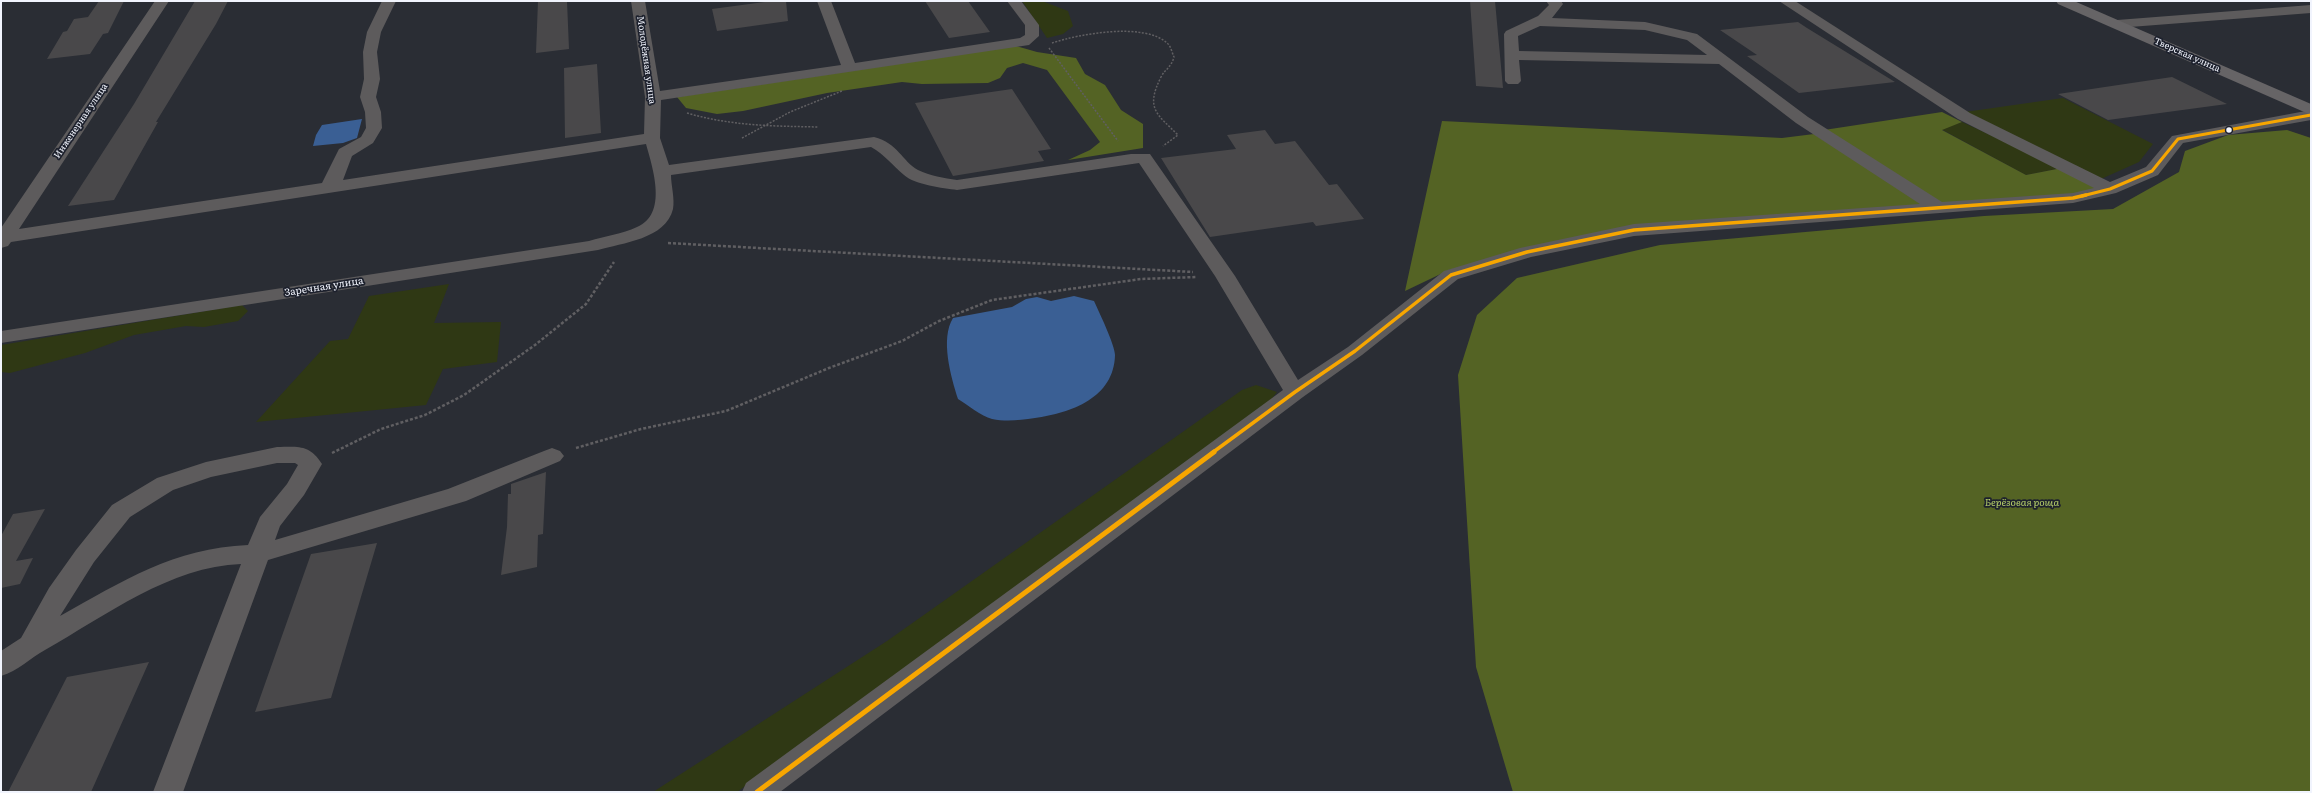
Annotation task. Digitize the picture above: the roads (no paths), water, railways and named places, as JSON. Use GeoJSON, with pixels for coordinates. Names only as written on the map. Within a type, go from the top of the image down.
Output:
{"type":"FeatureCollection","features":[{"type":"Feature","properties":{"kind":"main road","name":"Тверская улица"},"geometry":{"type":"LineString","coordinates":[[2063,1],[2311,110]]}},
{"type":"Feature","properties":{"kind":"street","name":"Инженерная улица"},"geometry":{"type":"LineString","coordinates":[[3,239],[162,1]]}},
{"type":"Feature","properties":{"kind":"street"},"geometry":{"type":"LineString","coordinates":[[326,189],[333,182],[345,153],[367,140],[374,128],[373,112],[368,97],[372,79],[370,52],[374,32],[389,1]]}},
{"type":"Feature","properties":{"kind":"street","name":"Молодёжная улица"},"geometry":{"type":"LineString","coordinates":[[638,1],[653,97],[652,138],[662,171],[664,209],[656,222],[638,234]]}},
{"type":"Feature","properties":{"kind":"street"},"geometry":{"type":"LineString","coordinates":[[824,1],[850,69]]}},
{"type":"Feature","properties":{"kind":"street"},"geometry":{"type":"LineString","coordinates":[[653,97],[1024,42],[1032,36],[1032,25],[1014,1]]}},
{"type":"Feature","properties":{"kind":"street"},"geometry":{"type":"LineString","coordinates":[[1513,81],[1511,34],[1537,22],[1552,12],[1556,4],[1552,1]]}},
{"type":"Feature","properties":{"kind":"street"},"geometry":{"type":"LineString","coordinates":[[1786,1],[1964,116],[2110,189]]}},
{"type":"Feature","properties":{"kind":"street"},"geometry":{"type":"LineString","coordinates":[[2117,24],[2311,10]]}},
{"type":"Feature","properties":{"kind":"street"},"geometry":{"type":"LineString","coordinates":[[1537,22],[1645,26],[1692,37],[1802,120],[1939,208]]}},
{"type":"Feature","properties":{"kind":"street"},"geometry":{"type":"LineString","coordinates":[[1513,55],[1723,60]]}},
{"type":"Feature","properties":{"kind":"street"},"geometry":{"type":"LineString","coordinates":[[758,792],[1295,392],[1355,351],[1451,275],[1527,252],[1634,230],[2073,198],[2110,189],[2152,172],[2178,139],[2311,115]]}},
{"type":"Feature","properties":{"kind":"street"},"geometry":{"type":"LineString","coordinates":[[3,239],[652,138]]}},
{"type":"Feature","properties":{"kind":"street"},"geometry":{"type":"LineString","coordinates":[[662,171],[874,142],[891,152],[911,173],[937,182],[957,185],[1138,159],[1225,276],[1295,392]]}},
{"type":"Feature","properties":{"kind":"street","name":"Заречная улица"},"geometry":{"type":"LineString","coordinates":[[1,337],[591,246],[638,234]]}},
{"type":"Feature","properties":{"kind":"street"},"geometry":{"type":"LineString","coordinates":[[31,645],[58,594],[85,556],[121,512],[165,484],[206,470],[277,455],[301,455],[310,464],[296,489],[269,523],[256,554],[168,792]]}},
{"type":"Feature","properties":{"kind":"street"},"geometry":{"type":"LineString","coordinates":[[1,664],[31,645],[150,578],[189,562],[225,555],[256,554],[457,495],[552,456]]}},
{"type":"Feature","properties":{"kind":"water"},"geometry":{"type":"Polygon","coordinates":[[[362,119],[357,138],[343,143],[313,146],[316,135],[322,125],[362,119]]]}},
{"type":"Feature","properties":{"kind":"water"},"geometry":{"type":"Polygon","coordinates":[[[1074,296],[1094,301],[1114,350],[1115,355],[1113,370],[1099,393],[1088,401],[1063,412],[1049,416],[1014,420],[998,420],[988,418],[958,399],[952,380],[947,347],[947,336],[953,318],[1012,307],[1026,299],[1037,297],[1051,301],[1074,296]]]}},
{"type":"Feature","properties":{"kind":"park label","name":"Берёзовая роща"},"geometry":{"type":"Point","coordinates":[2022,503]}}]}
